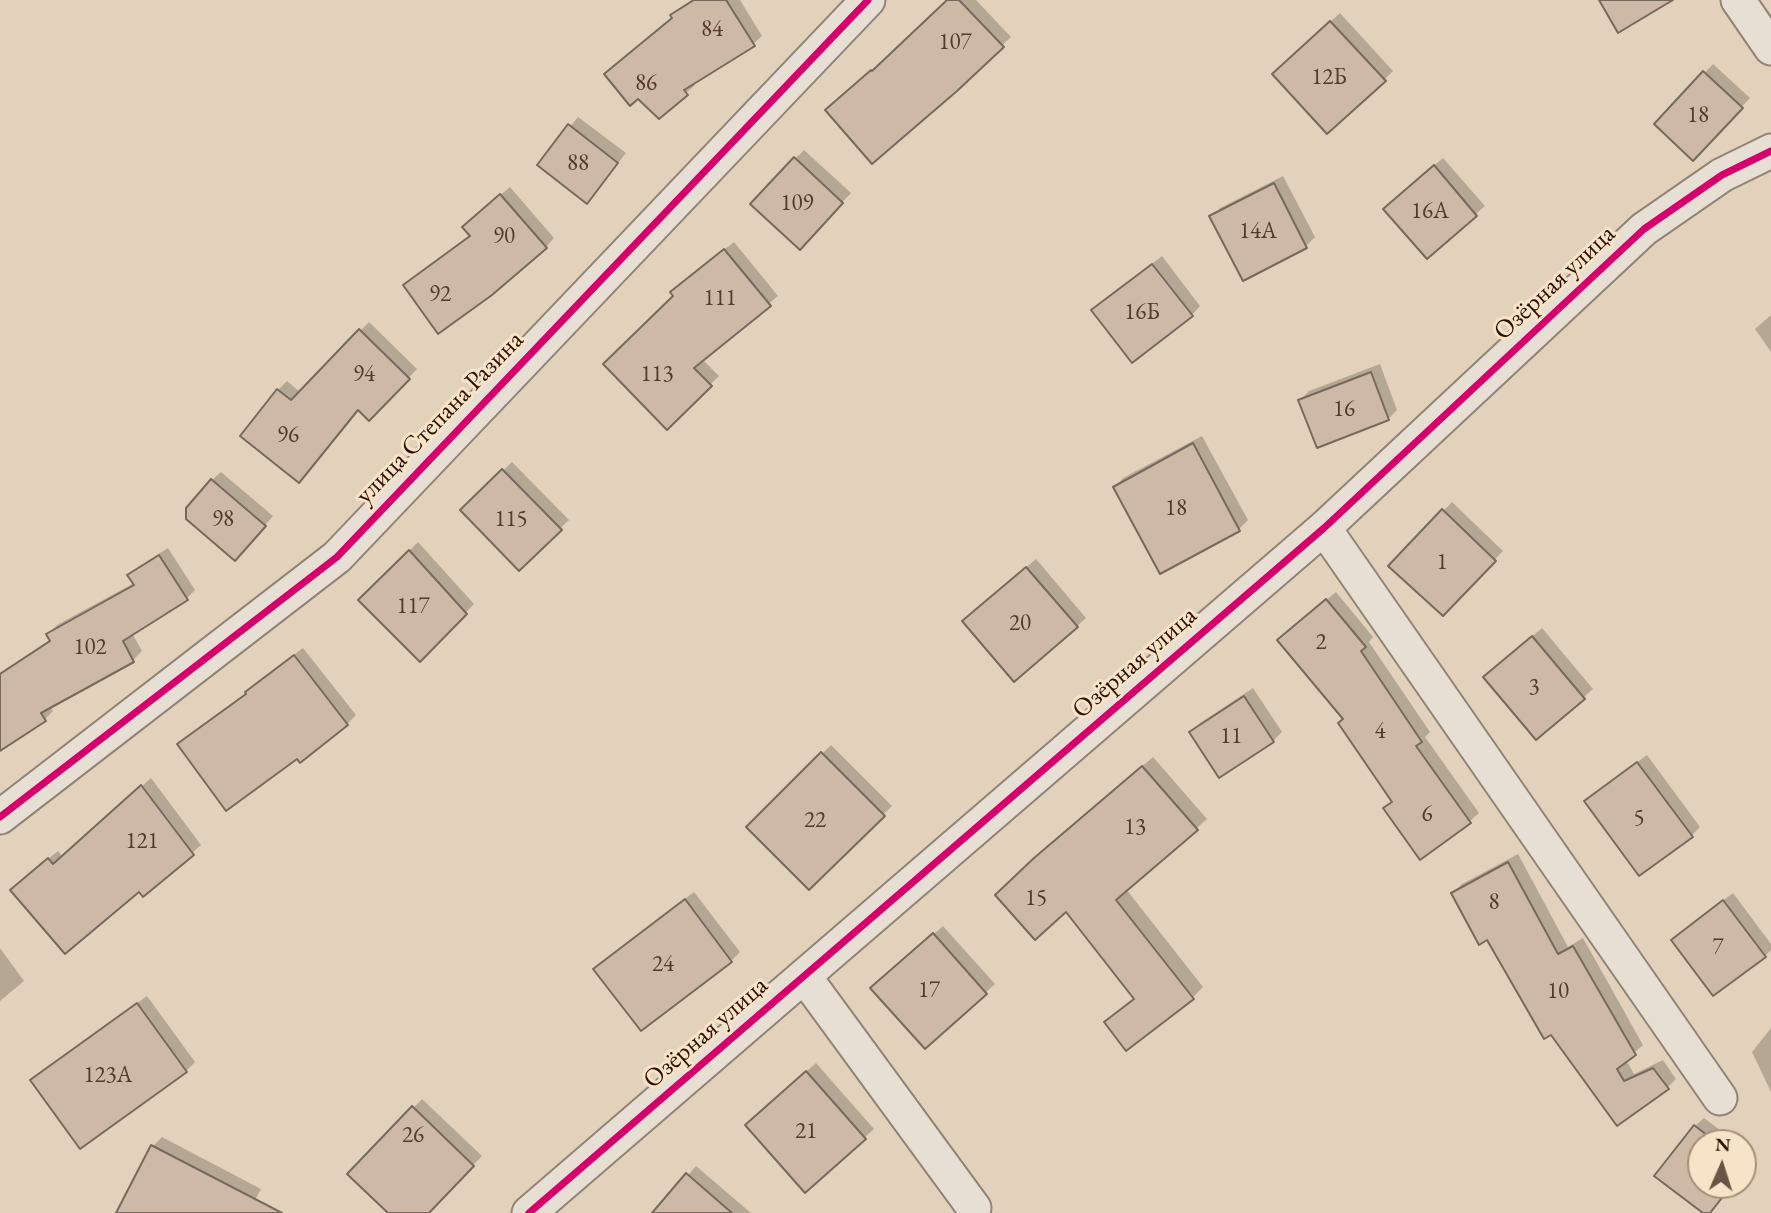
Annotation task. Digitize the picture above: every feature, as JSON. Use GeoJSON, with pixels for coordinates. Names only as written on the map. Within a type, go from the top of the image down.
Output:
{"type":"FeatureCollection","features":[{"type":"Feature","properties":{"kind":"street","name":"улица Степана Разина"},"geometry":{"type":"LineString","coordinates":[[0,817],[337,557],[868,0]]}},
{"type":"Feature","properties":{"kind":"street"},"geometry":{"type":"LineString","coordinates":[[1738,0],[1771,48]]}},
{"type":"Feature","properties":{"kind":"street","name":"Озёрная улица"},"geometry":{"type":"LineString","coordinates":[[529,1213],[1324,528],[1644,229],[1722,175],[1771,151]]}},
{"type":"Feature","properties":{"kind":"street"},"geometry":{"type":"LineString","coordinates":[[1324,528],[1720,1098]]}},
{"type":"Feature","properties":{"kind":"street"},"geometry":{"type":"LineString","coordinates":[[804,976],[974,1208]]}},
{"type":"Feature","properties":{"kind":"building"},"geometry":{"type":"Polygon","coordinates":[[[694,0],[726,0],[755,46],[684,90],[688,95],[659,119],[638,99],[630,106],[604,74],[672,18],[670,15],[694,0]]]}},
{"type":"Feature","properties":{"kind":"building"},"geometry":{"type":"Polygon","coordinates":[[[947,0],[959,0],[1004,47],[872,164],[825,110],[872,71],[947,0]]]}},
{"type":"Feature","properties":{"kind":"building"},"geometry":{"type":"Polygon","coordinates":[[[1599,0],[1673,0],[1618,33],[1599,0]]]}},
{"type":"Feature","properties":{"kind":"building"},"geometry":{"type":"Polygon","coordinates":[[[1330,21],[1386,81],[1327,134],[1272,74],[1330,21]]]}},
{"type":"Feature","properties":{"kind":"building"},"geometry":{"type":"Polygon","coordinates":[[[1703,71],[1743,108],[1693,161],[1654,124],[1703,71]]]}},
{"type":"Feature","properties":{"kind":"building"},"geometry":{"type":"Polygon","coordinates":[[[568,124],[618,163],[587,204],[537,165],[568,124]]]}},
{"type":"Feature","properties":{"kind":"building"},"geometry":{"type":"Polygon","coordinates":[[[794,157],[843,203],[800,250],[750,204],[794,157]]]}},
{"type":"Feature","properties":{"kind":"building"},"geometry":{"type":"Polygon","coordinates":[[[1434,165],[1477,216],[1427,259],[1383,209],[1434,165]]]}},
{"type":"Feature","properties":{"kind":"building"},"geometry":{"type":"Polygon","coordinates":[[[1274,183],[1307,248],[1243,281],[1209,216],[1274,183]]]}},
{"type":"Feature","properties":{"kind":"building"},"geometry":{"type":"Polygon","coordinates":[[[500,194],[547,248],[492,295],[438,334],[403,285],[470,236],[462,227],[500,194]]]}},
{"type":"Feature","properties":{"kind":"building"},"geometry":{"type":"Polygon","coordinates":[[[724,249],[771,306],[694,368],[712,386],[667,430],[603,364],[673,296],[670,292],[724,249]]]}},
{"type":"Feature","properties":{"kind":"building"},"geometry":{"type":"Polygon","coordinates":[[[1152,264],[1193,316],[1132,363],[1091,310],[1152,264]]]}},
{"type":"Feature","properties":{"kind":"building"},"geometry":{"type":"Polygon","coordinates":[[[359,329],[410,379],[369,421],[358,410],[299,483],[240,436],[277,389],[291,400],[359,329]]]}},
{"type":"Feature","properties":{"kind":"building"},"geometry":{"type":"Polygon","coordinates":[[[1371,372],[1389,420],[1317,448],[1298,400],[1371,372]]]}},
{"type":"Feature","properties":{"kind":"building"},"geometry":{"type":"Polygon","coordinates":[[[1193,443],[1240,531],[1160,574],[1113,487],[1193,443]]]}},
{"type":"Feature","properties":{"kind":"building"},"geometry":{"type":"Polygon","coordinates":[[[502,469],[562,530],[519,571],[460,510],[502,469]]]}},
{"type":"Feature","properties":{"kind":"building"},"geometry":{"type":"Polygon","coordinates":[[[211,479],[266,526],[235,561],[186,519],[186,508],[211,479]]]}},
{"type":"Feature","properties":{"kind":"building"},"geometry":{"type":"Polygon","coordinates":[[[1442,509],[1496,561],[1443,616],[1388,566],[1442,509]]]}},
{"type":"Feature","properties":{"kind":"building"},"geometry":{"type":"Polygon","coordinates":[[[409,550],[467,614],[420,662],[358,600],[409,550]]]}},
{"type":"Feature","properties":{"kind":"building"},"geometry":{"type":"Polygon","coordinates":[[[159,555],[188,600],[123,641],[134,662],[41,713],[46,721],[0,751],[0,674],[50,641],[46,634],[134,585],[127,575],[159,555]]]}},
{"type":"Feature","properties":{"kind":"building"},"geometry":{"type":"Polygon","coordinates":[[[1026,567],[1078,627],[1014,682],[962,621],[1026,567]]]}},
{"type":"Feature","properties":{"kind":"building"},"geometry":{"type":"Polygon","coordinates":[[[1326,599],[1366,647],[1361,651],[1422,742],[1416,746],[1471,823],[1420,860],[1383,808],[1392,802],[1338,723],[1343,719],[1277,640],[1326,599]]]}},
{"type":"Feature","properties":{"kind":"building"},"geometry":{"type":"Polygon","coordinates":[[[1532,636],[1585,699],[1536,740],[1483,677],[1532,636]]]}},
{"type":"Feature","properties":{"kind":"building"},"geometry":{"type":"Polygon","coordinates":[[[294,655],[348,725],[300,763],[297,759],[226,811],[177,744],[294,655]]]}},
{"type":"Feature","properties":{"kind":"building"},"geometry":{"type":"Polygon","coordinates":[[[1244,696],[1274,742],[1219,778],[1189,732],[1244,696]]]}},
{"type":"Feature","properties":{"kind":"building"},"geometry":{"type":"Polygon","coordinates":[[[821,752],[885,816],[809,890],[746,827],[821,752]]]}},
{"type":"Feature","properties":{"kind":"building"},"geometry":{"type":"Polygon","coordinates":[[[1637,762],[1693,837],[1639,876],[1584,801],[1637,762]]]}},
{"type":"Feature","properties":{"kind":"building"},"geometry":{"type":"Polygon","coordinates":[[[1142,766],[1198,830],[1116,900],[1194,999],[1126,1051],[1104,1022],[1134,999],[1066,912],[1035,940],[995,895],[1142,766]]]}},
{"type":"Feature","properties":{"kind":"building"},"geometry":{"type":"Polygon","coordinates":[[[141,785],[194,855],[143,897],[139,892],[65,954],[10,890],[48,858],[53,864],[141,785]]]}},
{"type":"Feature","properties":{"kind":"building"},"geometry":{"type":"Polygon","coordinates":[[[1508,862],[1558,954],[1573,946],[1636,1055],[1617,1069],[1624,1081],[1653,1068],[1669,1089],[1617,1126],[1551,1035],[1544,1039],[1487,940],[1479,945],[1451,893],[1508,862]]]}},
{"type":"Feature","properties":{"kind":"building"},"geometry":{"type":"Polygon","coordinates":[[[685,899],[732,962],[641,1031],[593,969],[685,899]]]}},
{"type":"Feature","properties":{"kind":"building"},"geometry":{"type":"Polygon","coordinates":[[[1723,900],[1766,957],[1713,996],[1671,940],[1723,900]]]}},
{"type":"Feature","properties":{"kind":"building"},"geometry":{"type":"Polygon","coordinates":[[[933,933],[987,994],[925,1049],[870,988],[933,933]]]}},
{"type":"Feature","properties":{"kind":"building"},"geometry":{"type":"Polygon","coordinates":[[[137,1003],[187,1072],[80,1149],[30,1080],[137,1003]]]}},
{"type":"Feature","properties":{"kind":"building"},"geometry":{"type":"Polygon","coordinates":[[[806,1071],[866,1139],[805,1193],[745,1125],[806,1071]]]}},
{"type":"Feature","properties":{"kind":"building"},"geometry":{"type":"Polygon","coordinates":[[[412,1106],[474,1166],[429,1213],[388,1213],[347,1174],[412,1106]]]}},
{"type":"Feature","properties":{"kind":"building"},"geometry":{"type":"Polygon","coordinates":[[[1687,1134],[1687,1199],[1721,1199],[1710,1213],[1703,1213],[1654,1176],[1687,1134]]]}},
{"type":"Feature","properties":{"kind":"building"},"geometry":{"type":"Polygon","coordinates":[[[151,1145],[282,1213],[116,1213],[151,1145]]]}},
{"type":"Feature","properties":{"kind":"building"},"geometry":{"type":"Polygon","coordinates":[[[686,1173],[732,1213],[652,1213],[686,1173]]]}},
{"type":"Feature","properties":{"kind":"cycle path"},"geometry":{"type":"LineString","coordinates":[[0,817],[337,557],[868,0]]}},
{"type":"Feature","properties":{"kind":"cycle path"},"geometry":{"type":"LineString","coordinates":[[529,1213],[1324,528],[1644,229],[1722,175],[1771,151]]}}]}
